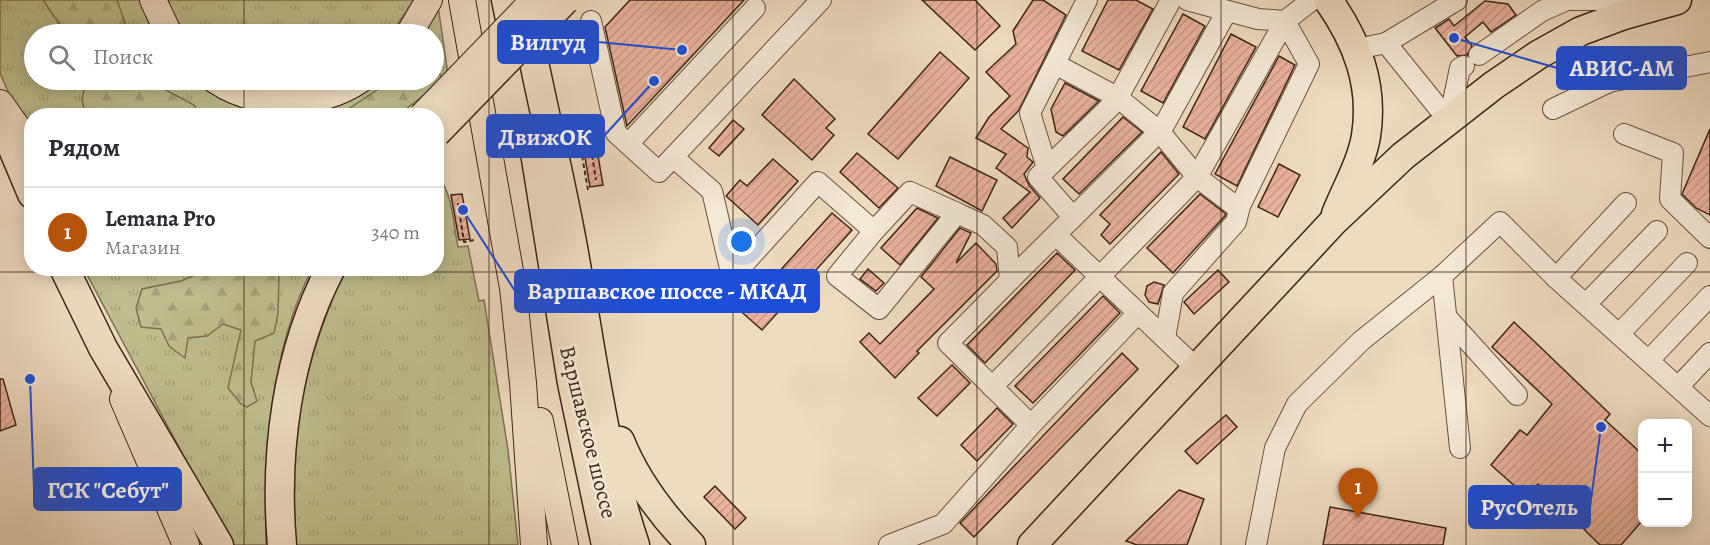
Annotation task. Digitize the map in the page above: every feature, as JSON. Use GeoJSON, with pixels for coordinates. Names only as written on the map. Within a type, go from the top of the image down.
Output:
{"type":"FeatureCollection","features":[{"type":"Feature","properties":{"kind":"highway","name":"Варшавское шоссе"},"geometry":{"type":"LineString","coordinates":[[506,0],[584,384]]}},
{"type":"Feature","properties":{"kind":"highway"},"geometry":{"type":"LineString","coordinates":[[522,0],[561,179],[584,384],[606,545]]}},
{"type":"Feature","properties":{"kind":"highway"},"geometry":{"type":"LineString","coordinates":[[444,125],[565,0]]}},
{"type":"Feature","properties":{"kind":"highway"},"geometry":{"type":"LineString","coordinates":[[1328,0],[1357,50],[1366,78],[1368,108],[1366,138],[1334,221]]}},
{"type":"Feature","properties":{"kind":"highway"},"geometry":{"type":"LineString","coordinates":[[1032,545],[1195,367],[1334,221],[1403,156],[1511,73],[1581,32],[1624,15],[1677,0]]}},
{"type":"Feature","properties":{"kind":"highway"},"geometry":{"type":"LineString","coordinates":[[0,118],[24,175]]}},
{"type":"Feature","properties":{"kind":"highway"},"geometry":{"type":"LineString","coordinates":[[68,276],[103,348],[219,545]]}},
{"type":"Feature","properties":{"kind":"highway"},"geometry":{"type":"LineString","coordinates":[[282,545],[280,481],[286,410],[303,339],[328,276]]}},
{"type":"Feature","properties":{"kind":"highway"},"geometry":{"type":"LineString","coordinates":[[584,384],[606,430],[622,501],[635,545]]}},
{"type":"Feature","properties":{"kind":"highway"},"geometry":{"type":"LineString","coordinates":[[584,384],[635,475],[653,502],[691,545]]}},
{"type":"Feature","properties":{"kind":"main road"},"geometry":{"type":"LineString","coordinates":[[153,0],[164,24]]}},
{"type":"Feature","properties":{"kind":"main road"},"geometry":{"type":"LineString","coordinates":[[415,24],[429,0]]}},
{"type":"Feature","properties":{"kind":"main road"},"geometry":{"type":"LineString","coordinates":[[462,0],[513,288],[565,545]]}},
{"type":"Feature","properties":{"kind":"main road"},"geometry":{"type":"LineString","coordinates":[[430,108],[534,0]]}},
{"type":"Feature","properties":{"kind":"main road"},"geometry":{"type":"LineString","coordinates":[[236,90],[248,96],[275,101],[303,101],[330,95],[340,90]]}},
{"type":"Feature","properties":{"kind":"main road"},"geometry":{"type":"LineString","coordinates":[[0,103],[24,137]]}},
{"type":"Feature","properties":{"kind":"main road"},"geometry":{"type":"LineString","coordinates":[[513,288],[524,393],[534,545]]}},
{"type":"Feature","properties":{"kind":"main road"},"geometry":{"type":"LineString","coordinates":[[103,348],[143,451],[186,545]]}},
{"type":"Feature","properties":{"kind":"main road","name":"Варшавское шоссе"},"geometry":{"type":"LineString","coordinates":[[584,384],[608,509],[619,545]]}},
{"type":"Feature","properties":{"kind":"street"},"geometry":{"type":"LineString","coordinates":[[591,21],[616,133],[659,172],[822,0]]}},
{"type":"Feature","properties":{"kind":"street"},"geometry":{"type":"LineString","coordinates":[[1047,168],[1030,113],[1087,0]]}},
{"type":"Feature","properties":{"kind":"street"},"geometry":{"type":"LineString","coordinates":[[1074,217],[1038,177],[1117,97],[1171,0]]}},
{"type":"Feature","properties":{"kind":"street"},"geometry":{"type":"LineString","coordinates":[[1187,0],[1258,19],[1285,21]]}},
{"type":"Feature","properties":{"kind":"street"},"geometry":{"type":"LineString","coordinates":[[992,387],[1197,177],[1285,21],[1312,0]]}},
{"type":"Feature","properties":{"kind":"street"},"geometry":{"type":"LineString","coordinates":[[1357,50],[1386,43],[1457,0]]}},
{"type":"Feature","properties":{"kind":"street"},"geometry":{"type":"LineString","coordinates":[[1449,121],[1460,68],[1542,11],[1566,0],[1667,0]]}},
{"type":"Feature","properties":{"kind":"street"},"geometry":{"type":"LineString","coordinates":[[628,144],[755,8]]}},
{"type":"Feature","properties":{"kind":"street"},"geometry":{"type":"LineString","coordinates":[[1031,425],[948,343],[1160,132],[1227,11]]}},
{"type":"Feature","properties":{"kind":"street"},"geometry":{"type":"LineString","coordinates":[[1165,338],[1173,293],[1236,222],[1239,209],[1310,64],[1285,21]]}},
{"type":"Feature","properties":{"kind":"street"},"geometry":{"type":"LineString","coordinates":[[1386,43],[1449,121]]}},
{"type":"Feature","properties":{"kind":"street"},"geometry":{"type":"LineString","coordinates":[[1552,109],[1609,82],[1710,62]]}},
{"type":"Feature","properties":{"kind":"street"},"geometry":{"type":"LineString","coordinates":[[1055,64],[1117,97],[1160,132],[1197,177],[1239,209]]}},
{"type":"Feature","properties":{"kind":"street"},"geometry":{"type":"LineString","coordinates":[[1624,134],[1673,153],[1670,199],[1710,238]]}},
{"type":"Feature","properties":{"kind":"street"},"geometry":{"type":"LineString","coordinates":[[673,157],[712,191],[732,277],[818,182],[874,231]]}},
{"type":"Feature","properties":{"kind":"street"},"geometry":{"type":"LineString","coordinates":[[957,213],[879,309],[837,276],[910,192],[957,213],[983,225],[1007,247],[1010,280]]}},
{"type":"Feature","properties":{"kind":"street"},"geometry":{"type":"LineString","coordinates":[[1556,278],[1626,203]]}},
{"type":"Feature","properties":{"kind":"street"},"geometry":{"type":"LineString","coordinates":[[1256,545],[1275,448],[1297,404],[1361,341],[1442,276],[1500,222],[1556,278],[1587,303],[1710,416]]}},
{"type":"Feature","properties":{"kind":"street"},"geometry":{"type":"LineString","coordinates":[[1587,303],[1657,231]]}},
{"type":"Feature","properties":{"kind":"street"},"geometry":{"type":"LineString","coordinates":[[1056,235],[1195,367]]}},
{"type":"Feature","properties":{"kind":"street"},"geometry":{"type":"LineString","coordinates":[[1619,334],[1687,263]]}},
{"type":"Feature","properties":{"kind":"street"},"geometry":{"type":"LineString","coordinates":[[1442,276],[1449,320],[1460,448]]}},
{"type":"Feature","properties":{"kind":"street"},"geometry":{"type":"LineString","coordinates":[[1649,360],[1710,296]]}},
{"type":"Feature","properties":{"kind":"street"},"geometry":{"type":"LineString","coordinates":[[889,545],[943,524],[1031,425],[1138,313]]}},
{"type":"Feature","properties":{"kind":"street"},"geometry":{"type":"LineString","coordinates":[[1449,320],[1517,395]]}},
{"type":"Feature","properties":{"kind":"street"},"geometry":{"type":"LineString","coordinates":[[1678,387],[1710,352]]}},
{"type":"Feature","properties":{"kind":"street"},"geometry":{"type":"LineString","coordinates":[[606,430],[611,545]]}},
{"type":"Feature","properties":{"kind":"path"},"geometry":{"type":"LineString","coordinates":[[588,190],[579,138],[589,136],[596,180]]}},
{"type":"Feature","properties":{"kind":"path"},"geometry":{"type":"LineString","coordinates":[[458,203],[464,242],[474,240]]}},
{"type":"Feature","properties":{"kind":"green space"},"geometry":{"type":"Polygon","coordinates":[[[0,0],[140,0],[150,24],[24,24],[24,90],[208,90],[220,98],[244,108],[24,108],[24,120],[12,101],[0,73],[0,0]]]}},
{"type":"Feature","properties":{"kind":"green space"},"geometry":{"type":"Polygon","coordinates":[[[43,0],[117,0],[125,24],[59,24],[43,0]]]}},
{"type":"Feature","properties":{"kind":"green space"},"geometry":{"type":"Polygon","coordinates":[[[168,0],[414,0],[398,24],[180,24],[168,0]]]}},
{"type":"Feature","properties":{"kind":"green space"},"geometry":{"type":"Polygon","coordinates":[[[438,6],[441,24],[426,24],[438,6]]]}},
{"type":"Feature","properties":{"kind":"green space"},"geometry":{"type":"Polygon","coordinates":[[[444,47],[448,75],[444,79],[444,47]]]}},
{"type":"Feature","properties":{"kind":"green space"},"geometry":{"type":"Polygon","coordinates":[[[84,90],[166,90],[196,108],[84,108],[84,90]]]}},
{"type":"Feature","properties":{"kind":"green space"},"geometry":{"type":"Polygon","coordinates":[[[362,90],[394,90],[415,106],[413,108],[328,108],[362,90]]]}},
{"type":"Feature","properties":{"kind":"green space"},"geometry":{"type":"Polygon","coordinates":[[[377,90],[430,90],[407,108],[350,108],[377,90]]]}},
{"type":"Feature","properties":{"kind":"green space"},"geometry":{"type":"Polygon","coordinates":[[[444,186],[452,209],[458,247],[468,246],[479,301],[484,300],[508,450],[518,545],[293,545],[291,479],[294,439],[308,374],[328,310],[342,276],[444,276],[444,186]]]}},
{"type":"Feature","properties":{"kind":"green space"},"geometry":{"type":"Polygon","coordinates":[[[88,276],[309,276],[287,334],[272,404],[266,475],[266,545],[231,545],[88,276]]]}},
{"type":"Feature","properties":{"kind":"green space"},"geometry":{"type":"Polygon","coordinates":[[[193,276],[279,276],[278,313],[274,333],[255,341],[251,382],[257,401],[247,407],[241,404],[228,388],[241,330],[223,324],[207,336],[188,338],[185,358],[169,346],[161,329],[141,327],[136,308],[142,289],[181,281],[193,276]]]}},
{"type":"Feature","properties":{"kind":"building"},"geometry":{"type":"Polygon","coordinates":[[[630,0],[744,0],[627,126],[605,27],[630,0]]]}},
{"type":"Feature","properties":{"kind":"building"},"geometry":{"type":"Polygon","coordinates":[[[922,0],[975,0],[1000,26],[975,50],[922,0]]]}},
{"type":"Feature","properties":{"kind":"building"},"geometry":{"type":"Polygon","coordinates":[[[1033,0],[1043,0],[1066,15],[1019,110],[1001,129],[1028,148],[1027,157],[1033,162],[1024,174],[1029,185],[1040,198],[1012,228],[1003,218],[1030,192],[996,168],[1006,154],[976,138],[989,117],[1010,96],[986,72],[1016,44],[1013,31],[1033,0]]]}},
{"type":"Feature","properties":{"kind":"building"},"geometry":{"type":"Polygon","coordinates":[[[1108,0],[1136,0],[1153,9],[1119,70],[1082,51],[1108,0]]]}},
{"type":"Feature","properties":{"kind":"building"},"geometry":{"type":"Polygon","coordinates":[[[1485,1],[1508,4],[1516,15],[1491,32],[1483,22],[1465,37],[1472,46],[1467,55],[1457,56],[1435,28],[1449,19],[1454,26],[1485,1]]]}},
{"type":"Feature","properties":{"kind":"building"},"geometry":{"type":"Polygon","coordinates":[[[1183,14],[1205,26],[1163,103],[1141,91],[1183,14]]]}},
{"type":"Feature","properties":{"kind":"building"},"geometry":{"type":"Polygon","coordinates":[[[1231,34],[1256,47],[1205,139],[1183,127],[1231,34]]]}},
{"type":"Feature","properties":{"kind":"building"},"geometry":{"type":"Polygon","coordinates":[[[940,52],[969,78],[898,159],[868,134],[940,52]]]}},
{"type":"Feature","properties":{"kind":"building"},"geometry":{"type":"Polygon","coordinates":[[[1279,56],[1295,65],[1237,186],[1215,174],[1279,56]]]}},
{"type":"Feature","properties":{"kind":"building"},"geometry":{"type":"Polygon","coordinates":[[[794,79],[835,119],[826,128],[834,135],[812,160],[762,115],[794,79]]]}},
{"type":"Feature","properties":{"kind":"building"},"geometry":{"type":"Polygon","coordinates":[[[1065,83],[1099,101],[1063,136],[1056,132],[1051,109],[1065,83]]]}},
{"type":"Feature","properties":{"kind":"building"},"geometry":{"type":"Polygon","coordinates":[[[1123,117],[1142,132],[1079,194],[1063,179],[1123,117]]]}},
{"type":"Feature","properties":{"kind":"building"},"geometry":{"type":"Polygon","coordinates":[[[733,120],[744,129],[719,156],[709,148],[733,120]]]}},
{"type":"Feature","properties":{"kind":"building"},"geometry":{"type":"Polygon","coordinates":[[[1710,129],[1710,215],[1696,208],[1682,194],[1710,129]]]}},
{"type":"Feature","properties":{"kind":"building"},"geometry":{"type":"Polygon","coordinates":[[[595,138],[603,185],[590,187],[582,140],[595,138]]]}},
{"type":"Feature","properties":{"kind":"building"},"geometry":{"type":"Polygon","coordinates":[[[1161,152],[1179,174],[1110,244],[1101,235],[1110,224],[1100,215],[1161,152]]]}},
{"type":"Feature","properties":{"kind":"building"},"geometry":{"type":"Polygon","coordinates":[[[857,153],[898,188],[879,208],[840,172],[857,153]]]}},
{"type":"Feature","properties":{"kind":"building"},"geometry":{"type":"Polygon","coordinates":[[[950,157],[997,180],[982,211],[936,186],[950,157]]]}},
{"type":"Feature","properties":{"kind":"building"},"geometry":{"type":"Polygon","coordinates":[[[773,159],[798,181],[758,225],[726,196],[740,180],[747,186],[773,159]]]}},
{"type":"Feature","properties":{"kind":"building"},"geometry":{"type":"Polygon","coordinates":[[[1279,164],[1300,175],[1278,217],[1258,207],[1279,164]]]}},
{"type":"Feature","properties":{"kind":"building"},"geometry":{"type":"Polygon","coordinates":[[[462,194],[470,239],[459,240],[451,195],[462,194]]]}},
{"type":"Feature","properties":{"kind":"building"},"geometry":{"type":"Polygon","coordinates":[[[1200,194],[1226,214],[1173,273],[1147,248],[1200,194]]]}},
{"type":"Feature","properties":{"kind":"building"},"geometry":{"type":"Polygon","coordinates":[[[917,208],[938,218],[900,265],[881,248],[917,208]]]}},
{"type":"Feature","properties":{"kind":"building"},"geometry":{"type":"Polygon","coordinates":[[[832,213],[852,230],[762,330],[736,307],[745,297],[735,289],[745,281],[759,294],[832,213]]]}},
{"type":"Feature","properties":{"kind":"building"},"geometry":{"type":"Polygon","coordinates":[[[960,228],[971,233],[956,263],[976,243],[996,264],[997,271],[917,351],[919,353],[895,378],[860,342],[869,333],[880,344],[934,289],[921,277],[960,228]]]}},
{"type":"Feature","properties":{"kind":"building"},"geometry":{"type":"Polygon","coordinates":[[[1057,253],[1075,270],[985,363],[967,345],[1057,253]]]}},
{"type":"Feature","properties":{"kind":"building"},"geometry":{"type":"Polygon","coordinates":[[[868,269],[884,283],[876,291],[860,279],[868,269]]]}},
{"type":"Feature","properties":{"kind":"building"},"geometry":{"type":"Polygon","coordinates":[[[1218,270],[1229,282],[1194,314],[1184,302],[1218,270]]]}},
{"type":"Feature","properties":{"kind":"building"},"geometry":{"type":"Polygon","coordinates":[[[1154,282],[1164,285],[1158,304],[1149,302],[1145,295],[1147,286],[1154,282]]]}},
{"type":"Feature","properties":{"kind":"building"},"geometry":{"type":"Polygon","coordinates":[[[1103,296],[1120,313],[1033,403],[1015,386],[1103,296]]]}},
{"type":"Feature","properties":{"kind":"building"},"geometry":{"type":"Polygon","coordinates":[[[1514,322],[1610,414],[1605,420],[1638,450],[1638,526],[1621,545],[1600,545],[1538,484],[1526,496],[1491,465],[1520,430],[1527,435],[1552,404],[1492,347],[1514,322]]]}},
{"type":"Feature","properties":{"kind":"building"},"geometry":{"type":"Polygon","coordinates":[[[1122,353],[1138,369],[974,537],[960,523],[1122,353]]]}},
{"type":"Feature","properties":{"kind":"building"},"geometry":{"type":"Polygon","coordinates":[[[952,365],[970,383],[937,416],[918,398],[952,365]]]}},
{"type":"Feature","properties":{"kind":"building"},"geometry":{"type":"Polygon","coordinates":[[[0,379],[3,379],[16,425],[0,431],[0,379]]]}},
{"type":"Feature","properties":{"kind":"building"},"geometry":{"type":"Polygon","coordinates":[[[997,408],[1013,424],[977,461],[961,445],[997,408]]]}},
{"type":"Feature","properties":{"kind":"building"},"geometry":{"type":"Polygon","coordinates":[[[1226,415],[1237,427],[1197,464],[1185,451],[1226,415]]]}},
{"type":"Feature","properties":{"kind":"building"},"geometry":{"type":"Polygon","coordinates":[[[715,486],[746,518],[735,529],[704,497],[715,486]]]}},
{"type":"Feature","properties":{"kind":"building"},"geometry":{"type":"Polygon","coordinates":[[[1179,490],[1204,499],[1187,545],[1137,545],[1126,541],[1179,490]]]}},
{"type":"Feature","properties":{"kind":"building"},"geometry":{"type":"Polygon","coordinates":[[[1330,507],[1446,528],[1443,545],[1323,545],[1330,507]]]}},
{"type":"Feature","properties":{"kind":"place","name":"АВИС-АМ"},"geometry":{"type":"Point","coordinates":[1454,38]}},
{"type":"Feature","properties":{"kind":"place","name":"Вилгуд"},"geometry":{"type":"Point","coordinates":[682,50]}},
{"type":"Feature","properties":{"kind":"place","name":"ДвижОК"},"geometry":{"type":"Point","coordinates":[654,81]}},
{"type":"Feature","properties":{"kind":"place","name":"Варшавское шоссе - МКАД"},"geometry":{"type":"Point","coordinates":[463,210]}},
{"type":"Feature","properties":{"kind":"place","name":"ГСК \"Себут\""},"geometry":{"type":"Point","coordinates":[30,379]}},
{"type":"Feature","properties":{"kind":"place","name":"РусОтель"},"geometry":{"type":"Point","coordinates":[1601,427]}},
{"type":"Feature","properties":{"kind":"place","name":"Lemana Pro"},"geometry":{"type":"Point","coordinates":[1358,518]}}]}
